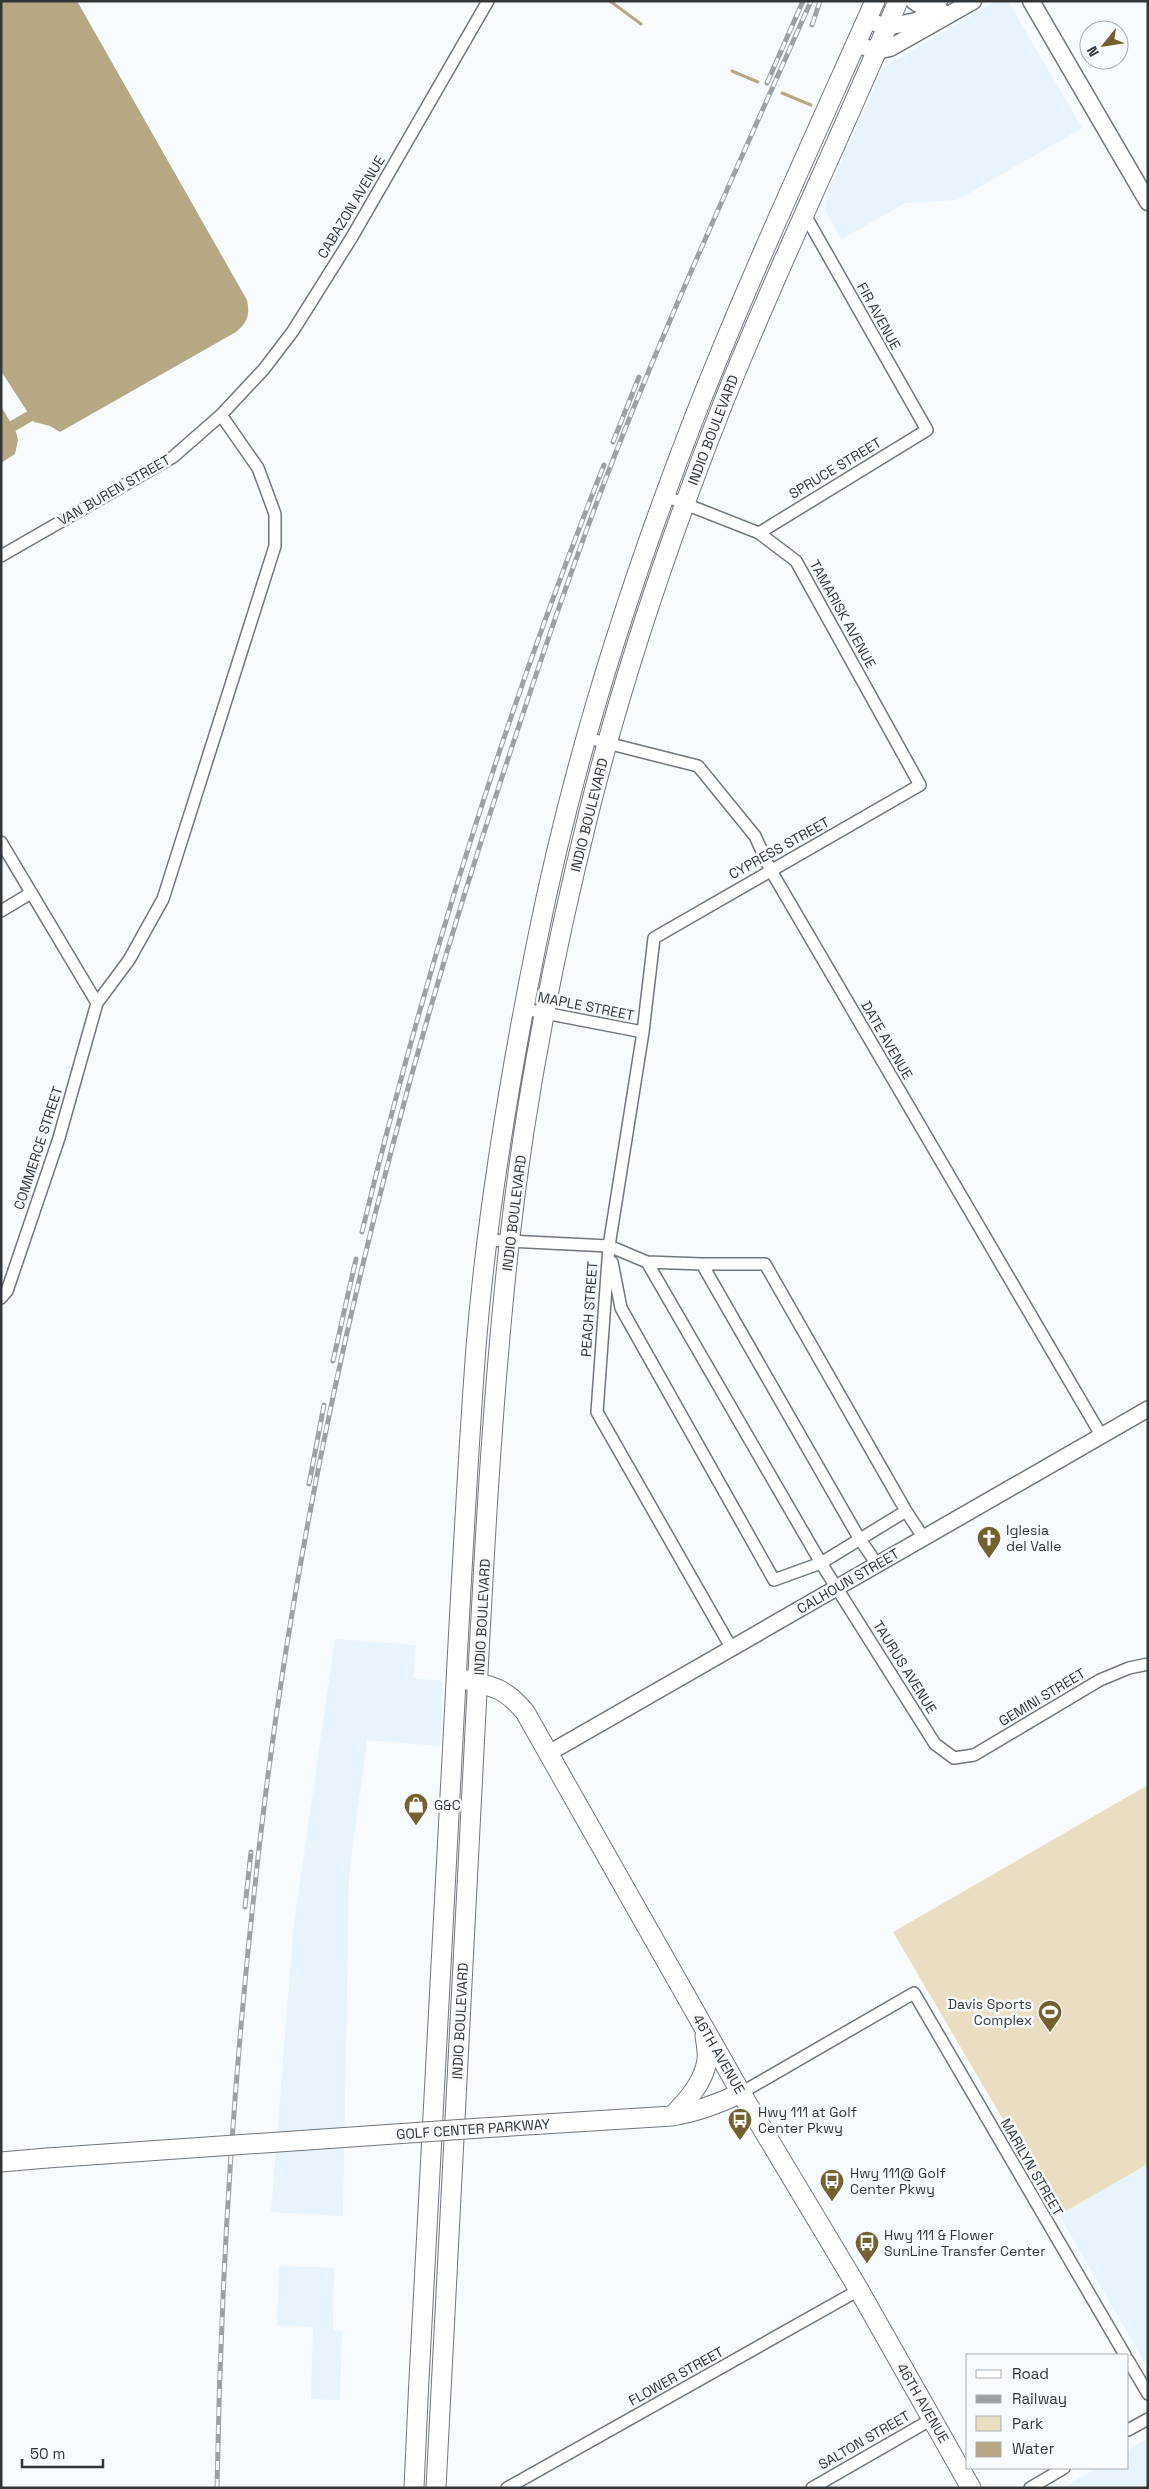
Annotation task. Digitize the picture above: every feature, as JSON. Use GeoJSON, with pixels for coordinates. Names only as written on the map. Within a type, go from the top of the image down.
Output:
{"type":"FeatureCollection","features":[{"type":"Feature","properties":{"kind":"main road","name":"INDIO BOULEVARD"},"geometry":{"type":"LineString","coordinates":[[414,2488],[424,2274],[476,1344],[488,1240],[511,1080],[524,1009],[551,880],[587,738],[611,656],[665,496],[724,343],[875,1]]}},
{"type":"Feature","properties":{"kind":"main road","name":"INDIO BOULEVARD"},"geometry":{"type":"LineString","coordinates":[[436,2488],[478,1682],[498,1365],[509,1241],[523,1135],[544,1013],[573,877],[608,743],[638,639],[685,503],[725,398],[898,1]]}},
{"type":"Feature","properties":{"kind":"main road"},"geometry":{"type":"LineString","coordinates":[[914,1],[920,6],[926,6],[939,1]]}},
{"type":"Feature","properties":{"kind":"main road"},"geometry":{"type":"LineString","coordinates":[[866,20],[887,27],[927,17],[955,1]]}},
{"type":"Feature","properties":{"kind":"main road"},"geometry":{"type":"LineString","coordinates":[[856,44],[876,51],[901,43],[973,1]]}},
{"type":"Feature","properties":{"kind":"main road"},"geometry":{"type":"LineString","coordinates":[[1031,1],[1148,202]]}},
{"type":"Feature","properties":{"kind":"main road","name":"46TH AVENUE"},"geometry":{"type":"LineString","coordinates":[[457,1677],[497,1687],[514,1699],[525,1712],[741,2093],[858,2290],[971,2488]]}},
{"type":"Feature","properties":{"kind":"main road"},"geometry":{"type":"LineString","coordinates":[[672,2116],[691,2096],[701,2077],[707,2059],[704,2028]]}},
{"type":"Feature","properties":{"kind":"main road","name":"GOLF CENTER PARKWAY"},"geometry":{"type":"LineString","coordinates":[[1,2162],[672,2116],[693,2113],[715,2106],[741,2093]]}},
{"type":"Feature","properties":{"kind":"main road"},"geometry":{"type":"LineString","coordinates":[[424,2274],[432,2283],[435,2294],[434,2328],[442,2362]]}},
{"type":"Feature","properties":{"kind":"street","name":"CABAZON AVENUE"},"geometry":{"type":"LineString","coordinates":[[221,415],[264,369],[293,331],[352,237],[488,1]]}},
{"type":"Feature","properties":{"kind":"street","name":"FIR AVENUE"},"geometry":{"type":"LineString","coordinates":[[805,215],[928,430]]}},
{"type":"Feature","properties":{"kind":"street","name":"VAN BUREN STREET"},"geometry":{"type":"LineString","coordinates":[[1,556],[173,457],[221,415]]}},
{"type":"Feature","properties":{"kind":"street"},"geometry":{"type":"LineString","coordinates":[[1,842],[97,1003],[129,960],[163,899],[275,546],[275,514],[258,468],[221,415]]}},
{"type":"Feature","properties":{"kind":"street","name":"SPRUCE STREET"},"geometry":{"type":"LineString","coordinates":[[759,533],[928,430]]}},
{"type":"Feature","properties":{"kind":"street","name":"TAMARISK AVENUE"},"geometry":{"type":"LineString","coordinates":[[665,496],[759,533],[796,561],[920,785]]}},
{"type":"Feature","properties":{"kind":"street","name":"DATE AVENUE"},"geometry":{"type":"LineString","coordinates":[[587,738],[698,766],[755,836],[770,869],[1101,1435]]}},
{"type":"Feature","properties":{"kind":"street","name":"CYPRESS STREET"},"geometry":{"type":"LineString","coordinates":[[654,938],[770,869],[920,785]]}},
{"type":"Feature","properties":{"kind":"street"},"geometry":{"type":"LineString","coordinates":[[1,911],[31,893]]}},
{"type":"Feature","properties":{"kind":"street","name":"PEACH STREET"},"geometry":{"type":"LineString","coordinates":[[654,938],[643,1032],[609,1246],[597,1412],[732,1649]]}},
{"type":"Feature","properties":{"kind":"street","name":"COMMERCE STREET"},"geometry":{"type":"LineString","coordinates":[[1,1298],[7,1291],[59,1138],[97,1003]]}},
{"type":"Feature","properties":{"kind":"street","name":"MAPLE STREET"},"geometry":{"type":"LineString","coordinates":[[524,1009],[643,1032]]}},
{"type":"Feature","properties":{"kind":"street"},"geometry":{"type":"LineString","coordinates":[[488,1240],[609,1246],[648,1262],[765,1264],[923,1537]]}},
{"type":"Feature","properties":{"kind":"street"},"geometry":{"type":"LineString","coordinates":[[609,1246],[621,1308],[774,1580],[821,1563],[906,1510]]}},
{"type":"Feature","properties":{"kind":"street","name":"TAURUS AVENUE"},"geometry":{"type":"LineString","coordinates":[[648,1262],[821,1563],[935,1744],[954,1758]]}},
{"type":"Feature","properties":{"kind":"street"},"geometry":{"type":"LineString","coordinates":[[702,1264],[859,1538],[877,1564]]}},
{"type":"Feature","properties":{"kind":"street","name":"CALHOUN STREET"},"geometry":{"type":"LineString","coordinates":[[548,1753],[1148,1409]]}},
{"type":"Feature","properties":{"kind":"street","name":"GEMINI STREET"},"geometry":{"type":"LineString","coordinates":[[954,1758],[974,1755],[1110,1675],[1148,1664]]}},
{"type":"Feature","properties":{"kind":"street","name":"GOLF CENTER PARKWAY"},"geometry":{"type":"LineString","coordinates":[[741,2093],[914,1993]]}},
{"type":"Feature","properties":{"kind":"street","name":"MARILYN STREET"},"geometry":{"type":"LineString","coordinates":[[914,1993],[1124,2354]]}},
{"type":"Feature","properties":{"kind":"street","name":"FLOWER STREET"},"geometry":{"type":"LineString","coordinates":[[507,2488],[858,2290]]}},
{"type":"Feature","properties":{"kind":"street"},"geometry":{"type":"LineString","coordinates":[[1129,2362],[1148,2394]]}},
{"type":"Feature","properties":{"kind":"street","name":"SALTON STREET"},"geometry":{"type":"LineString","coordinates":[[812,2488],[932,2419]]}},
{"type":"Feature","properties":{"kind":"street"},"geometry":{"type":"LineString","coordinates":[[1129,2429],[1148,2419]]}},
{"type":"Feature","properties":{"kind":"street"},"geometry":{"type":"LineString","coordinates":[[1030,2488],[1062,2469]]}},
{"type":"Feature","properties":{"kind":"shaded area"},"geometry":{"type":"Polygon","coordinates":[[[996,1],[1008,1],[1082,128],[957,200],[905,203],[842,239],[825,211],[827,193],[883,68],[996,1]]]}},
{"type":"Feature","properties":{"kind":"shaded area"},"geometry":{"type":"Polygon","coordinates":[[[335,1639],[416,1645],[413,1678],[443,1681],[440,1746],[367,1740],[349,1875],[343,2216],[271,2212],[294,1923],[335,1639]]]}},
{"type":"Feature","properties":{"kind":"shaded area"},"geometry":{"type":"Polygon","coordinates":[[[1148,2164],[1148,2368],[1059,2215],[1148,2164]]]}},
{"type":"Feature","properties":{"kind":"shaded area"},"geometry":{"type":"Polygon","coordinates":[[[279,2266],[334,2268],[333,2330],[342,2331],[340,2400],[311,2399],[313,2327],[277,2326],[279,2266]]]}},
{"type":"Feature","properties":{"kind":"shaded area"},"geometry":{"type":"Polygon","coordinates":[[[1148,2438],[1148,2488],[1063,2488],[1095,2469],[1129,2469],[1129,2449],[1148,2438]]]}},
{"type":"Feature","properties":{"kind":"green space","name":"Davis Sports Complex"},"geometry":{"type":"Polygon","coordinates":[[[1148,1785],[1148,2164],[1059,2215],[893,1932],[1148,1785]]]}},
{"type":"Feature","properties":{"kind":"water"},"geometry":{"type":"Polygon","coordinates":[[[1,1],[77,1],[247,300],[248,305],[246,321],[236,332],[60,432],[50,426],[34,422],[1,371],[1,1]]]}},
{"type":"Feature","properties":{"kind":"water"},"geometry":{"type":"Polygon","coordinates":[[[1,406],[16,432],[18,440],[15,454],[1,463],[1,406]]]}},
{"type":"Feature","properties":{"kind":"waterway"},"geometry":{"type":"LineString","coordinates":[[610,1],[641,24]]}},
{"type":"Feature","properties":{"kind":"waterway"},"geometry":{"type":"LineString","coordinates":[[732,71],[758,82]]}},
{"type":"Feature","properties":{"kind":"waterway"},"geometry":{"type":"LineString","coordinates":[[782,93],[811,105]]}},
{"type":"Feature","properties":{"kind":"waterway"},"geometry":{"type":"LineString","coordinates":[[13,426],[30,416]]}},
{"type":"Feature","properties":{"kind":"railway"},"geometry":{"type":"LineString","coordinates":[[767,83],[803,1]]}},
{"type":"Feature","properties":{"kind":"railway"},"geometry":{"type":"LineString","coordinates":[[217,2488],[222,2313],[232,2138],[247,1964],[266,1791],[284,1661],[306,1532],[360,1275],[392,1148],[464,896],[569,579],[611,465],[658,348],[811,1]]}},
{"type":"Feature","properties":{"kind":"railway"},"geometry":{"type":"LineString","coordinates":[[812,25],[820,1]]}},
{"type":"Feature","properties":{"kind":"railway"},"geometry":{"type":"LineString","coordinates":[[613,442],[639,377]]}},
{"type":"Feature","properties":{"kind":"railway"},"geometry":{"type":"LineString","coordinates":[[362,1232],[412,1037],[469,844],[533,653],[604,465]]}},
{"type":"Feature","properties":{"kind":"railway"},"geometry":{"type":"LineString","coordinates":[[333,1361],[356,1259]]}},
{"type":"Feature","properties":{"kind":"railway"},"geometry":{"type":"LineString","coordinates":[[309,1484],[324,1405]]}},
{"type":"Feature","properties":{"kind":"railway"},"geometry":{"type":"LineString","coordinates":[[245,1907],[251,1852]]}},
{"type":"Feature","properties":{"kind":"place","name":"Iglesia del Valle"},"geometry":{"type":"Point","coordinates":[989,1559]}},
{"type":"Feature","properties":{"kind":"place","name":"G&C"},"geometry":{"type":"Point","coordinates":[416,1826]}},
{"type":"Feature","properties":{"kind":"place","name":"Davis Sports Complex"},"geometry":{"type":"Point","coordinates":[1050,2033]}},
{"type":"Feature","properties":{"kind":"place","name":"Hwy 111 at Golf Center Pkwy"},"geometry":{"type":"Point","coordinates":[740,2141]}},
{"type":"Feature","properties":{"kind":"place","name":"Hwy 111@ Golf Center Pkwy"},"geometry":{"type":"Point","coordinates":[832,2202]}},
{"type":"Feature","properties":{"kind":"place","name":"Hwy 111 & Flower SunLine Transfer Center"},"geometry":{"type":"Point","coordinates":[867,2264]}}]}
